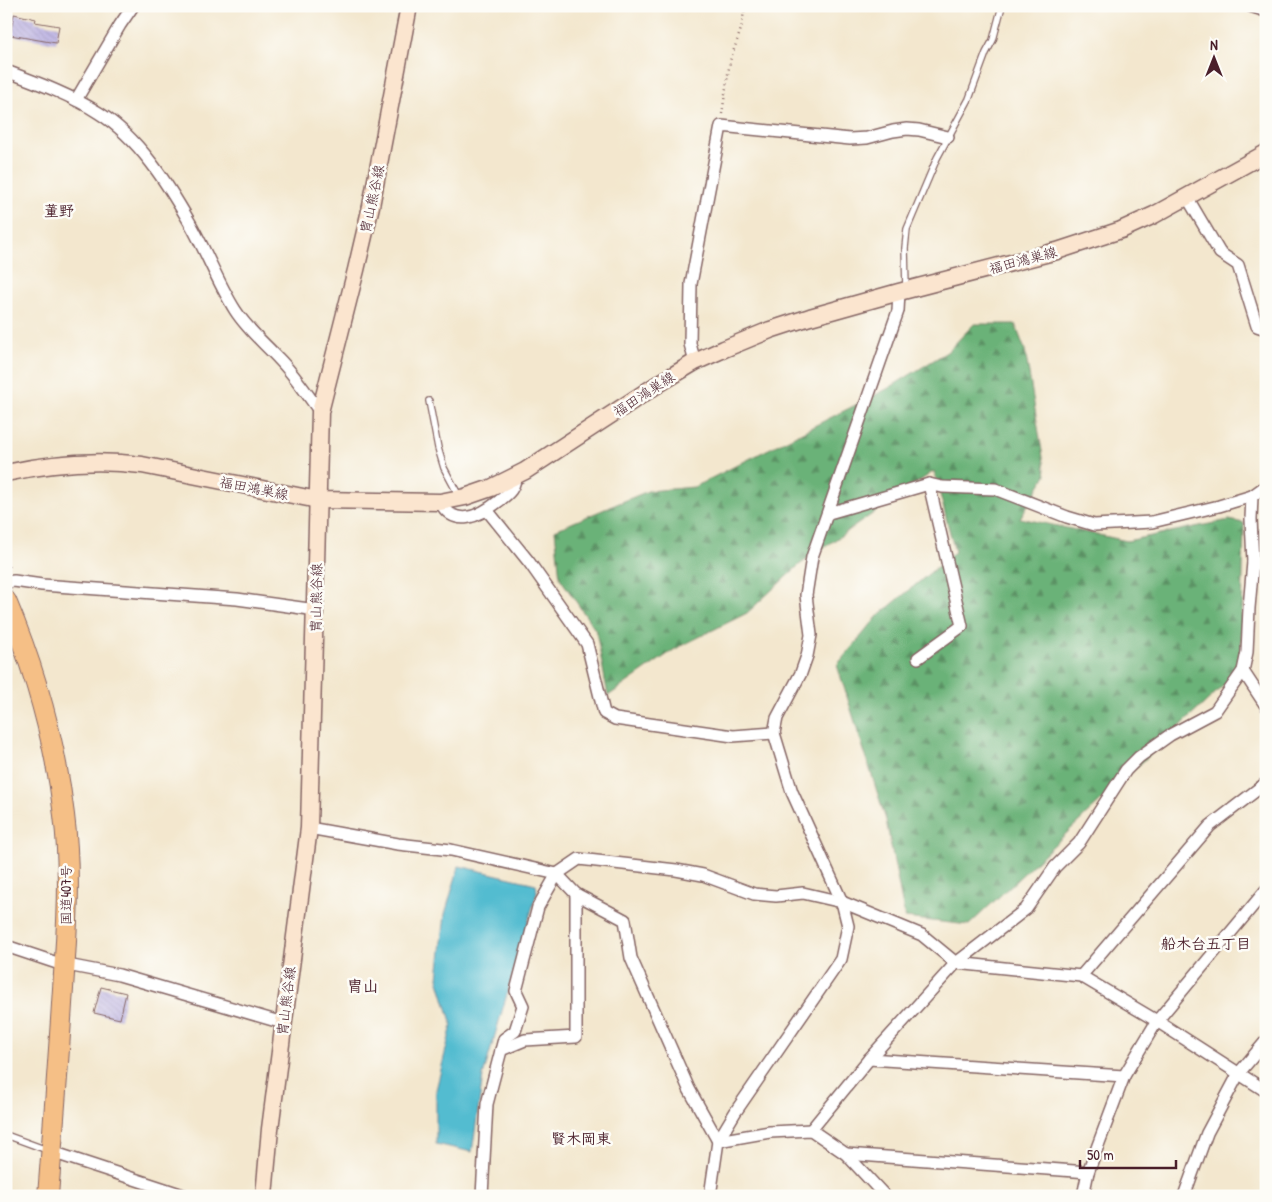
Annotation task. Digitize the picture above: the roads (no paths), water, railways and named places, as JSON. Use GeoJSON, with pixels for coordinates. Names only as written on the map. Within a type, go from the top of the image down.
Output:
{"type":"FeatureCollection","features":[{"type":"Feature","properties":{"kind":"highway","name":"国道407号"},"geometry":{"type":"LineString","coordinates":[[6,601],[20,633],[43,703],[59,780],[64,817],[68,903],[48,1196]]}},
{"type":"Feature","properties":{"kind":"main road","name":"胄山熊谷線"},"geometry":{"type":"LineString","coordinates":[[264,1196],[283,1023],[309,828],[320,412],[369,215],[409,6]]}},
{"type":"Feature","properties":{"kind":"main road","name":"福田鴻巣線"},"geometry":{"type":"LineString","coordinates":[[6,473],[53,464],[120,462],[318,500],[440,502],[460,498],[491,488],[516,476],[695,362],[770,330],[903,291],[1057,251],[1121,230],[1187,197],[1266,153]]}},
{"type":"Feature","properties":{"kind":"street"},"geometry":{"type":"LineString","coordinates":[[76,100],[132,6]]}},
{"type":"Feature","properties":{"kind":"street"},"geometry":{"type":"LineString","coordinates":[[1250,6],[1266,11]]}},
{"type":"Feature","properties":{"kind":"street"},"geometry":{"type":"LineString","coordinates":[[6,71],[76,100],[100,113],[120,129],[144,154],[168,187],[191,224],[235,310],[254,335],[279,359],[320,412]]}},
{"type":"Feature","properties":{"kind":"street"},"geometry":{"type":"LineString","coordinates":[[695,362],[690,344],[691,284],[721,126],[850,139],[867,138],[907,129],[948,137]]}},
{"type":"Feature","properties":{"kind":"street"},"geometry":{"type":"LineString","coordinates":[[1187,197],[1220,253],[1238,265],[1257,326],[1266,330]]}},
{"type":"Feature","properties":{"kind":"street"},"geometry":{"type":"LineString","coordinates":[[710,1196],[718,1141],[736,1111],[841,959],[848,926],[842,902],[792,792],[774,733],[777,718],[801,673],[807,656],[811,635],[806,595],[812,557],[829,513],[898,311],[903,291]]}},
{"type":"Feature","properties":{"kind":"street"},"geometry":{"type":"LineString","coordinates":[[440,502],[445,512],[456,517],[473,517],[488,510],[511,491],[516,476]]}},
{"type":"Feature","properties":{"kind":"street"},"geometry":{"type":"LineString","coordinates":[[829,513],[929,484],[942,487],[995,489],[1094,526],[1152,522],[1252,496],[1266,486]]}},
{"type":"Feature","properties":{"kind":"street"},"geometry":{"type":"LineString","coordinates":[[918,658],[962,626],[929,484]]}},
{"type":"Feature","properties":{"kind":"street"},"geometry":{"type":"LineString","coordinates":[[811,1130],[869,1059],[956,963],[1026,909],[1055,866],[1079,842],[1126,770],[1139,757],[1170,735],[1215,711],[1244,671],[1248,652],[1248,608],[1253,562],[1252,496]]}},
{"type":"Feature","properties":{"kind":"street"},"geometry":{"type":"LineString","coordinates":[[488,510],[529,562],[587,644],[604,713],[615,719],[705,733],[733,736],[774,733]]}},
{"type":"Feature","properties":{"kind":"street"},"geometry":{"type":"LineString","coordinates":[[1253,562],[1266,562]]}},
{"type":"Feature","properties":{"kind":"street"},"geometry":{"type":"LineString","coordinates":[[9,577],[14,581],[237,599],[316,610]]}},
{"type":"Feature","properties":{"kind":"street"},"geometry":{"type":"LineString","coordinates":[[1244,671],[1266,706]]}},
{"type":"Feature","properties":{"kind":"street"},"geometry":{"type":"LineString","coordinates":[[1082,976],[1210,826],[1266,783]]}},
{"type":"Feature","properties":{"kind":"street"},"geometry":{"type":"LineString","coordinates":[[309,828],[398,844],[451,850],[557,874],[576,894],[624,920],[631,958],[689,1089],[718,1141]]}},
{"type":"Feature","properties":{"kind":"street"},"geometry":{"type":"LineString","coordinates":[[482,1196],[487,1104],[504,1039],[515,1031],[523,1006],[516,991],[538,906],[557,874],[579,859],[702,875],[754,894],[776,896],[803,893],[842,902],[922,935],[956,963],[1082,976],[1157,1021],[1266,1091]]}},
{"type":"Feature","properties":{"kind":"street"},"geometry":{"type":"LineString","coordinates":[[1083,1196],[1088,1172],[1124,1076],[1157,1021],[1266,890]]}},
{"type":"Feature","properties":{"kind":"street"},"geometry":{"type":"LineString","coordinates":[[501,1050],[525,1040],[576,1037],[576,894]]}},
{"type":"Feature","properties":{"kind":"street"},"geometry":{"type":"LineString","coordinates":[[6,946],[65,964],[119,975],[283,1023]]}},
{"type":"Feature","properties":{"kind":"street"},"geometry":{"type":"LineString","coordinates":[[1184,1196],[1206,1133],[1239,1073],[1266,1041]]}},
{"type":"Feature","properties":{"kind":"street"},"geometry":{"type":"LineString","coordinates":[[869,1059],[1124,1076]]}},
{"type":"Feature","properties":{"kind":"street"},"geometry":{"type":"LineString","coordinates":[[718,1141],[770,1132],[811,1130],[846,1154],[885,1196]]}},
{"type":"Feature","properties":{"kind":"street"},"geometry":{"type":"LineString","coordinates":[[52,1152],[186,1196]]}},
{"type":"Feature","properties":{"kind":"street"},"geometry":{"type":"LineString","coordinates":[[846,1154],[1088,1172]]}},
{"type":"Feature","properties":{"kind":"lane"},"geometry":{"type":"LineString","coordinates":[[903,291],[907,229],[929,175],[969,99],[986,53],[993,40],[1002,6]]}},
{"type":"Feature","properties":{"kind":"lane"},"geometry":{"type":"LineString","coordinates":[[429,401],[444,468],[460,498]]}},
{"type":"Feature","properties":{"kind":"lane"},"geometry":{"type":"LineString","coordinates":[[6,1135],[52,1152]]}},
{"type":"Feature","properties":{"kind":"water"},"geometry":{"type":"Polygon","coordinates":[[[459,866],[536,884],[537,892],[483,1076],[472,1152],[436,1144],[436,1090],[452,1025],[438,978],[445,914],[459,866]]]}},
{"type":"Feature","properties":{"kind":"district","name":"董野"},"geometry":{"type":"Point","coordinates":[59,211]}},
{"type":"Feature","properties":{"kind":"district","name":"船木台五丁目"},"geometry":{"type":"Point","coordinates":[1206,944]}},
{"type":"Feature","properties":{"kind":"district","name":"冑山"},"geometry":{"type":"Point","coordinates":[363,986]}},
{"type":"Feature","properties":{"kind":"district","name":"賢木岡東"},"geometry":{"type":"Point","coordinates":[581,1139]}}]}
